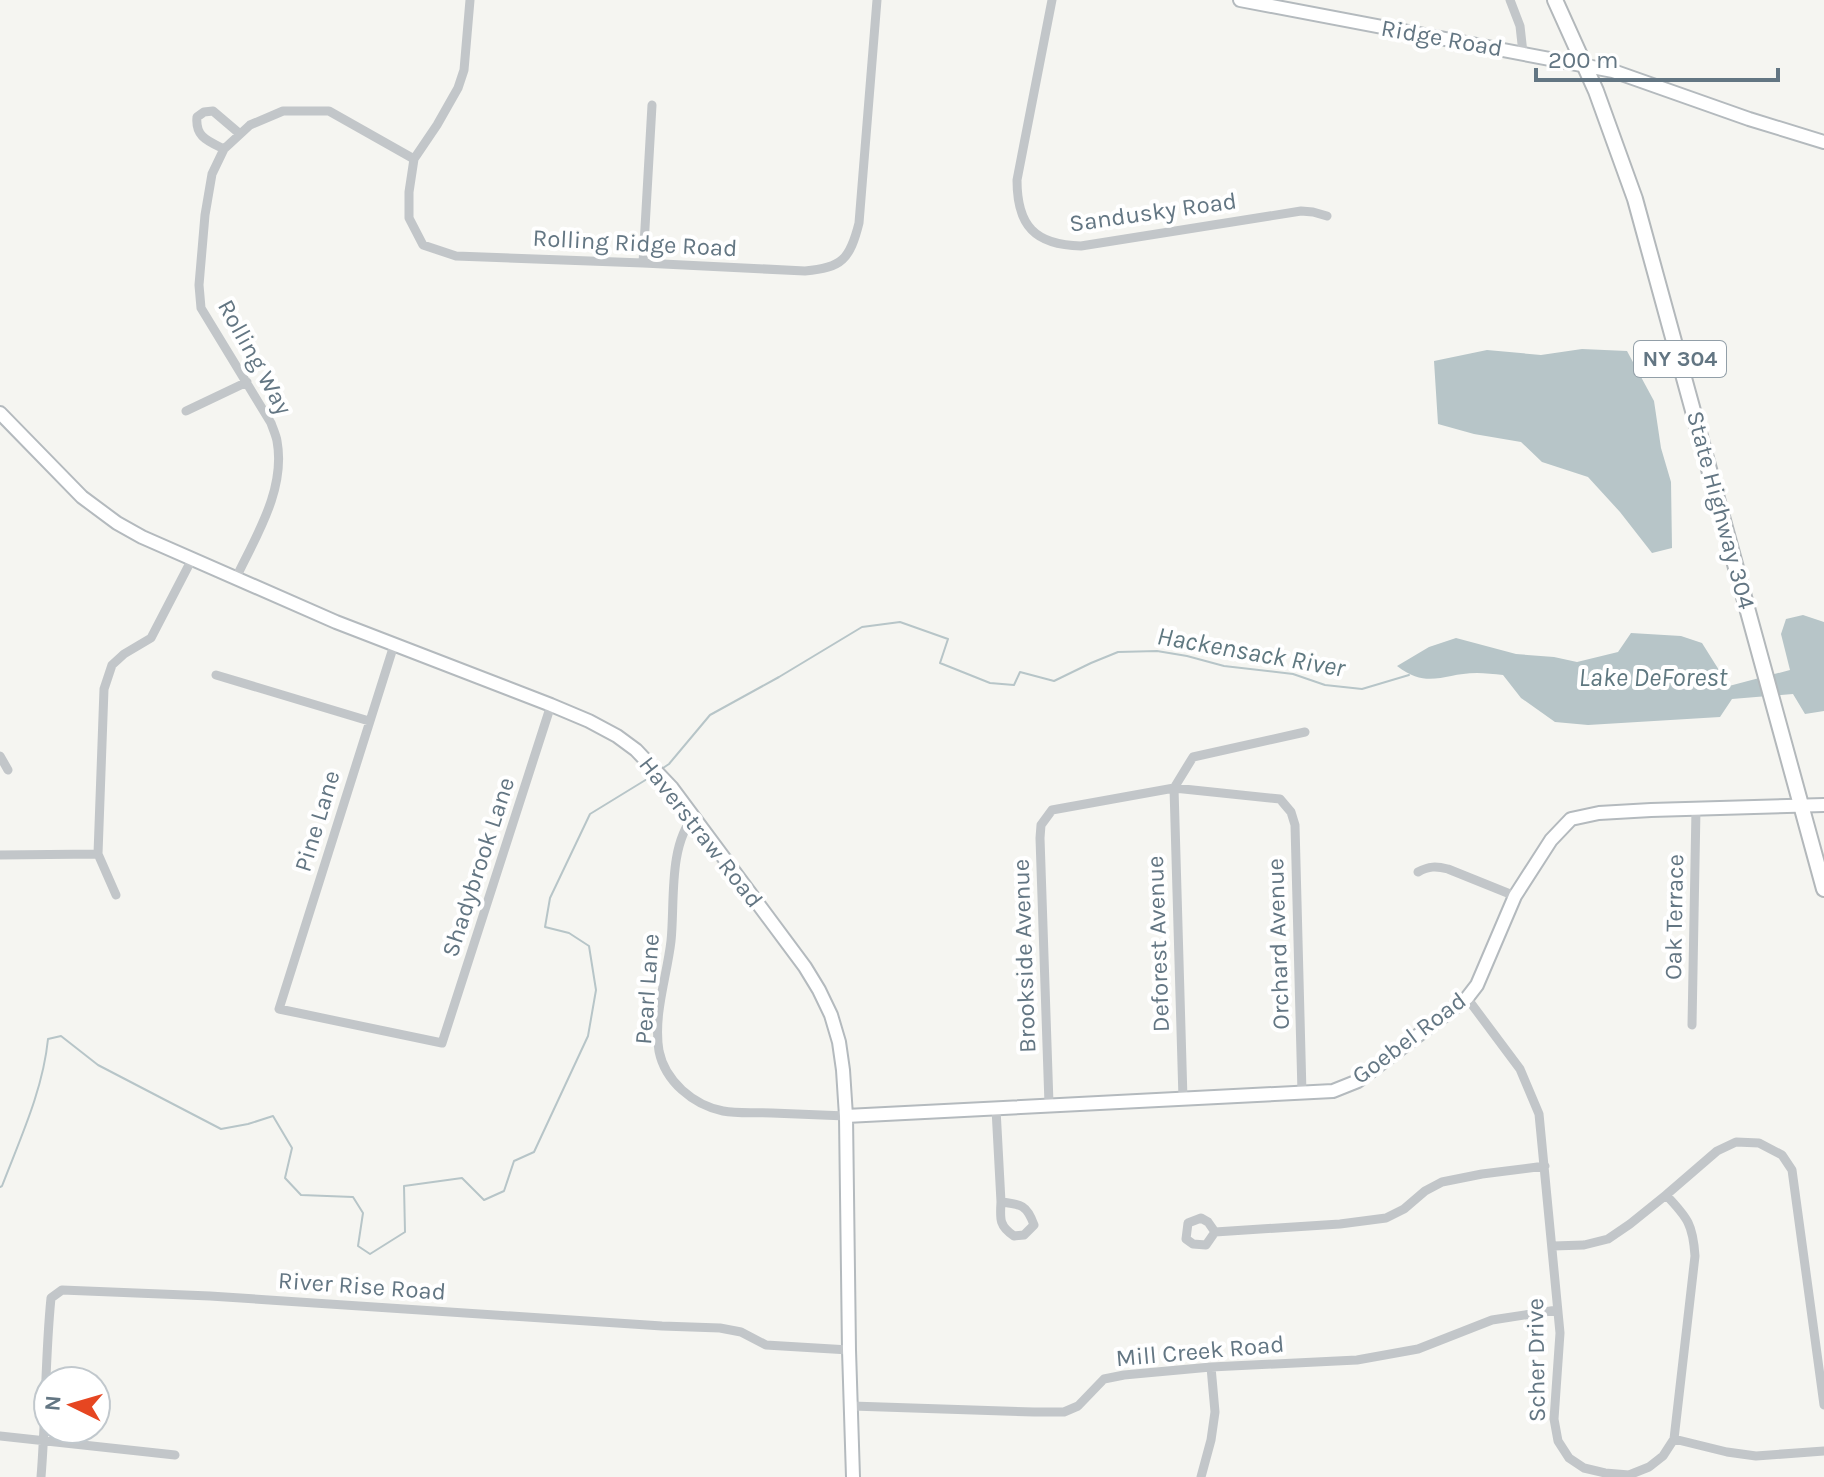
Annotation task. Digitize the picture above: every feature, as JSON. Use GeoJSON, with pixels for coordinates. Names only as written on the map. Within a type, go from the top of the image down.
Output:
{"type":"FeatureCollection","features":[{"type":"Feature","properties":{"kind":"main road","name":"State Highway 304"},"geometry":{"type":"LineString","coordinates":[[1555,0],[1585,64],[1635,199],[1824,889]]}},
{"type":"Feature","properties":{"kind":"street","name":"Rolling Ridge Road"},"geometry":{"type":"LineString","coordinates":[[470,0],[464,70],[458,88],[414,159],[409,218],[423,245],[456,256],[805,271],[825,270],[843,261],[854,243],[859,223],[877,0]]}},
{"type":"Feature","properties":{"kind":"street","name":"Sandusky Road"},"geometry":{"type":"LineString","coordinates":[[1052,0],[1017,180],[1020,212],[1041,238],[1052,243],[1081,246],[1301,211],[1327,216]]}},
{"type":"Feature","properties":{"kind":"street","name":"Ridge Road"},"geometry":{"type":"LineString","coordinates":[[1240,0],[1585,64],[1625,74],[1749,119],[1824,142]]}},
{"type":"Feature","properties":{"kind":"street"},"geometry":{"type":"LineString","coordinates":[[1510,0],[1520,26],[1523,53]]}},
{"type":"Feature","properties":{"kind":"street"},"geometry":{"type":"LineString","coordinates":[[643,263],[652,105]]}},
{"type":"Feature","properties":{"kind":"street"},"geometry":{"type":"LineString","coordinates":[[224,149],[201,136],[196,128],[197,117],[213,111],[240,134]]}},
{"type":"Feature","properties":{"kind":"street","name":"Rolling Way"},"geometry":{"type":"LineString","coordinates":[[236,578],[268,511],[277,477],[277,441],[271,423],[201,308],[199,285],[212,174],[224,149],[250,125],[283,111],[329,111],[414,159]]}},
{"type":"Feature","properties":{"kind":"street"},"geometry":{"type":"LineString","coordinates":[[186,411],[247,382]]}},
{"type":"Feature","properties":{"kind":"street","name":"Haverstraw Road"},"geometry":{"type":"LineString","coordinates":[[0,413],[98,511],[138,535],[336,622],[589,721],[636,750],[694,816],[793,949],[819,990],[839,1042],[846,1116],[853,1477]]}},
{"type":"Feature","properties":{"kind":"street"},"geometry":{"type":"LineString","coordinates":[[116,895],[98,854],[104,689],[112,665],[151,638],[192,559]]}},
{"type":"Feature","properties":{"kind":"street","name":"Pine Lane"},"geometry":{"type":"LineString","coordinates":[[279,1009],[394,645]]}},
{"type":"Feature","properties":{"kind":"street"},"geometry":{"type":"LineString","coordinates":[[216,675],[369,721]]}},
{"type":"Feature","properties":{"kind":"street","name":"Shadybrook Lane"},"geometry":{"type":"LineString","coordinates":[[279,1009],[442,1043],[551,705]]}},
{"type":"Feature","properties":{"kind":"street"},"geometry":{"type":"LineString","coordinates":[[1174,788],[1193,757],[1305,732]]}},
{"type":"Feature","properties":{"kind":"street"},"geometry":{"type":"LineString","coordinates":[[0,756],[8,770]]}},
{"type":"Feature","properties":{"kind":"street","name":"Orchard Avenue"},"geometry":{"type":"LineString","coordinates":[[1174,788],[1280,799],[1291,812],[1295,825],[1302,1093]]}},
{"type":"Feature","properties":{"kind":"street","name":"Brookside Avenue"},"geometry":{"type":"LineString","coordinates":[[1049,1104],[1041,825],[1052,810],[1174,788]]}},
{"type":"Feature","properties":{"kind":"street","name":"Deforest Avenue"},"geometry":{"type":"LineString","coordinates":[[1174,788],[1183,1099]]}},
{"type":"Feature","properties":{"kind":"street","name":"Goebel Road"},"geometry":{"type":"LineString","coordinates":[[846,1116],[1333,1091],[1358,1081],[1467,998],[1477,985],[1515,896],[1551,840],[1571,819],[1599,813],[1824,805]]}},
{"type":"Feature","properties":{"kind":"street","name":"Oak Terrace"},"geometry":{"type":"LineString","coordinates":[[1692,1025],[1696,809]]}},
{"type":"Feature","properties":{"kind":"street","name":"Pearl Lane"},"geometry":{"type":"LineString","coordinates":[[694,816],[686,825],[675,868],[671,941],[659,1030],[659,1051],[664,1065],[687,1095],[723,1111],[846,1116]]}},
{"type":"Feature","properties":{"kind":"street"},"geometry":{"type":"LineString","coordinates":[[0,855],[98,854]]}},
{"type":"Feature","properties":{"kind":"street"},"geometry":{"type":"LineString","coordinates":[[1418,872],[1427,867],[1448,869],[1515,896]]}},
{"type":"Feature","properties":{"kind":"street","name":"Scher Drive"},"geometry":{"type":"LineString","coordinates":[[1467,998],[1520,1069],[1539,1114],[1560,1333],[1554,1419],[1558,1441],[1569,1458],[1584,1468],[1629,1475],[1649,1467],[1663,1456],[1674,1439]]}},
{"type":"Feature","properties":{"kind":"street"},"geometry":{"type":"LineString","coordinates":[[996,1109],[1001,1202]]}},
{"type":"Feature","properties":{"kind":"street"},"geometry":{"type":"LineString","coordinates":[[1553,1246],[1584,1245],[1608,1239],[1717,1151],[1736,1142],[1759,1143],[1782,1155],[1792,1170],[1824,1405]]}},
{"type":"Feature","properties":{"kind":"street"},"geometry":{"type":"LineString","coordinates":[[1215,1232],[1386,1218],[1442,1182],[1545,1166]]}},
{"type":"Feature","properties":{"kind":"street"},"geometry":{"type":"LineString","coordinates":[[1666,1195],[1682,1212],[1694,1233],[1695,1256],[1674,1439],[1756,1456],[1824,1451]]}},
{"type":"Feature","properties":{"kind":"street","name":"River Rise Road"},"geometry":{"type":"LineString","coordinates":[[47,1365],[51,1298],[62,1290],[210,1296],[720,1328],[741,1332],[766,1345],[849,1350]]}},
{"type":"Feature","properties":{"kind":"street","name":"Mill Creek Road"},"geometry":{"type":"LineString","coordinates":[[852,1406],[1064,1412],[1078,1406],[1104,1379],[1211,1367],[1357,1360],[1418,1349],[1492,1320],[1557,1310]]}},
{"type":"Feature","properties":{"kind":"street"},"geometry":{"type":"LineString","coordinates":[[1201,1477],[1215,1412],[1211,1367]]}},
{"type":"Feature","properties":{"kind":"street"},"geometry":{"type":"LineString","coordinates":[[0,1436],[32,1440]]}},
{"type":"Feature","properties":{"kind":"street","name":"River Rise Road"},"geometry":{"type":"LineString","coordinates":[[41,1477],[44,1445]]}},
{"type":"Feature","properties":{"kind":"street"},"geometry":{"type":"LineString","coordinates":[[81,1445],[175,1455]]}},
{"type":"Feature","properties":{"kind":"water"},"geometry":{"type":"Polygon","coordinates":[[[1582,349],[1627,351],[1654,401],[1661,448],[1671,482],[1672,548],[1652,553],[1588,477],[1542,462],[1521,442],[1438,424],[1434,361],[1487,350],[1541,355],[1582,349]]]}},
{"type":"Feature","properties":{"kind":"water","name":"Lake DeForest"},"geometry":{"type":"Polygon","coordinates":[[[1803,615],[1824,622],[1824,711],[1805,714],[1793,694],[1732,699],[1720,717],[1588,725],[1555,722],[1521,698],[1503,675],[1477,673],[1427,679],[1397,666],[1429,647],[1456,638],[1516,654],[1577,662],[1618,652],[1631,633],[1681,636],[1702,643],[1729,686],[1790,670],[1781,634],[1786,619],[1803,615]]]}},
{"type":"Feature","properties":{"kind":"waterway","name":"Hackensack River"},"geometry":{"type":"LineString","coordinates":[[660,770],[669,764],[710,715],[862,627],[900,622],[948,639],[940,663],[990,683],[1014,685],[1020,672],[1054,681],[1118,652],[1157,651],[1224,666],[1293,674],[1325,685],[1362,689],[1409,675]]}},
{"type":"Feature","properties":{"kind":"waterway","name":"Hackensack River"},"geometry":{"type":"LineString","coordinates":[[0,1187],[36,1096],[48,1039],[61,1036],[98,1065],[221,1129],[273,1116],[292,1148],[285,1178],[301,1195],[353,1197],[363,1213],[358,1246],[370,1254],[405,1232],[404,1186],[462,1178],[484,1200],[504,1191],[514,1161],[534,1152],[588,1036],[596,990],[589,946],[569,933],[545,927],[550,898],[590,814],[652,776]]}}]}
